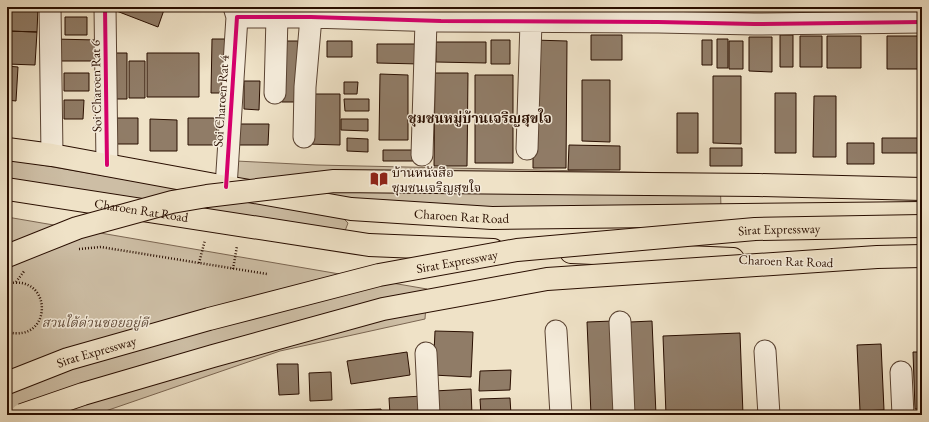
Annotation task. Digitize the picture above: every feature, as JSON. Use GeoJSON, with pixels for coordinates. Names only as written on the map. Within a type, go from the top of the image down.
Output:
{"type":"FeatureCollection","features":[{"type":"Feature","properties":{"kind":"main road","name":"Charoen Rat Road"},"geometry":{"type":"LineString","coordinates":[[7,149],[52,155],[351,209],[492,218],[922,213]]}},
{"type":"Feature","properties":{"kind":"main road"},"geometry":{"type":"LineString","coordinates":[[7,256],[77,228],[172,202],[207,196],[334,181],[758,185],[922,189]]}},
{"type":"Feature","properties":{"kind":"main road","name":"Charoen Rat Road"},"geometry":{"type":"LineString","coordinates":[[7,189],[369,245],[922,266]]}},
{"type":"Feature","properties":{"kind":"main road"},"geometry":{"type":"LineString","coordinates":[[369,245],[371,210]]}},
{"type":"Feature","properties":{"kind":"main road","name":"Sirat Expressway"},"geometry":{"type":"LineString","coordinates":[[7,383],[68,358],[209,319],[379,275],[517,250],[755,229],[922,226]]}},
{"type":"Feature","properties":{"kind":"main road"},"geometry":{"type":"LineString","coordinates":[[22,415],[83,394],[383,309],[547,279],[877,257],[922,256]]}},
{"type":"Feature","properties":{"kind":"street"},"geometry":{"type":"LineString","coordinates":[[50,7],[52,155]]}},
{"type":"Feature","properties":{"kind":"street","name":"Soi Charoen Rat 6"},"geometry":{"type":"LineString","coordinates":[[105,7],[107,165]]}},
{"type":"Feature","properties":{"kind":"street"},"geometry":{"type":"LineString","coordinates":[[236,12],[311,17],[436,16],[531,22],[570,14],[754,16],[842,15],[922,22]]}},
{"type":"Feature","properties":{"kind":"street","name":"Soi Charoen Rat 4"},"geometry":{"type":"LineString","coordinates":[[226,187],[236,12]]}},
{"type":"Feature","properties":{"kind":"street"},"geometry":{"type":"LineString","coordinates":[[275,94],[281,14]]}},
{"type":"Feature","properties":{"kind":"street"},"geometry":{"type":"LineString","coordinates":[[422,155],[436,16]]}},
{"type":"Feature","properties":{"kind":"street"},"geometry":{"type":"LineString","coordinates":[[304,137],[305,87],[311,17]]}},
{"type":"Feature","properties":{"kind":"street"},"geometry":{"type":"LineString","coordinates":[[528,149],[531,22]]}},
{"type":"Feature","properties":{"kind":"street"},"geometry":{"type":"LineString","coordinates":[[620,322],[624,415]]}},
{"type":"Feature","properties":{"kind":"street"},"geometry":{"type":"LineString","coordinates":[[556,331],[561,415]]}},
{"type":"Feature","properties":{"kind":"street"},"geometry":{"type":"LineString","coordinates":[[765,351],[768,415]]}},
{"type":"Feature","properties":{"kind":"street"},"geometry":{"type":"LineString","coordinates":[[426,353],[429,415]]}},
{"type":"Feature","properties":{"kind":"street"},"geometry":{"type":"LineString","coordinates":[[901,372],[903,415]]}},
{"type":"Feature","properties":{"kind":"path"},"geometry":{"type":"LineString","coordinates":[[199,263],[205,240]]}},
{"type":"Feature","properties":{"kind":"path"},"geometry":{"type":"LineString","coordinates":[[233,268],[237,246]]}},
{"type":"Feature","properties":{"kind":"path"},"geometry":{"type":"LineString","coordinates":[[77,249],[101,247],[267,274]]}},
{"type":"Feature","properties":{"kind":"path"},"geometry":{"type":"LineString","coordinates":[[16,282],[29,264]]}},
{"type":"Feature","properties":{"kind":"path"},"geometry":{"type":"LineString","coordinates":[[7,284],[16,282],[24,283],[32,287],[38,293],[42,301],[41,317],[30,330],[23,333],[14,334],[7,332]]}},
{"type":"Feature","properties":{"kind":"green space"},"geometry":{"type":"Polygon","coordinates":[[[7,159],[342,217],[348,223],[345,231],[7,181],[7,159]]]}},
{"type":"Feature","properties":{"kind":"green space"},"geometry":{"type":"Polygon","coordinates":[[[236,161],[316,165],[720,174],[721,208],[398,206],[232,180],[236,161]]]}},
{"type":"Feature","properties":{"kind":"green space","name":"สวนใต้ด่วนซอยอยู่ดี"},"geometry":{"type":"Polygon","coordinates":[[[7,217],[427,289],[425,319],[280,351],[94,415],[7,415],[7,217]]]}},
{"type":"Feature","properties":{"kind":"building"},"geometry":{"type":"Polygon","coordinates":[[[7,7],[38,7],[37,32],[7,31],[7,7]]]}},
{"type":"Feature","properties":{"kind":"building"},"geometry":{"type":"Polygon","coordinates":[[[53,7],[88,7],[88,10],[53,10],[53,7]]]}},
{"type":"Feature","properties":{"kind":"building"},"geometry":{"type":"Polygon","coordinates":[[[115,7],[165,7],[158,27],[114,10],[115,7]]]}},
{"type":"Feature","properties":{"kind":"building"},"geometry":{"type":"Polygon","coordinates":[[[65,17],[87,17],[87,35],[65,35],[65,17]]]}},
{"type":"Feature","properties":{"kind":"building"},"geometry":{"type":"Polygon","coordinates":[[[7,31],[37,32],[35,65],[7,64],[7,31]]]}},
{"type":"Feature","properties":{"kind":"building"},"geometry":{"type":"Polygon","coordinates":[[[591,35],[622,35],[622,60],[591,60],[591,35]]]}},
{"type":"Feature","properties":{"kind":"building"},"geometry":{"type":"Polygon","coordinates":[[[780,35],[793,35],[793,67],[780,67],[780,35]]]}},
{"type":"Feature","properties":{"kind":"building"},"geometry":{"type":"Polygon","coordinates":[[[800,36],[822,36],[822,67],[800,67],[800,36]]]}},
{"type":"Feature","properties":{"kind":"building"},"geometry":{"type":"Polygon","coordinates":[[[827,36],[861,36],[861,68],[827,68],[827,36]]]}},
{"type":"Feature","properties":{"kind":"building"},"geometry":{"type":"Polygon","coordinates":[[[887,36],[922,36],[922,69],[887,69],[887,36]]]}},
{"type":"Feature","properties":{"kind":"building"},"geometry":{"type":"Polygon","coordinates":[[[749,37],[772,37],[772,72],[749,71],[749,37]]]}},
{"type":"Feature","properties":{"kind":"building"},"geometry":{"type":"Polygon","coordinates":[[[54,39],[97,40],[97,61],[53,61],[54,39]]]}},
{"type":"Feature","properties":{"kind":"building"},"geometry":{"type":"Polygon","coordinates":[[[212,39],[225,39],[225,93],[211,93],[212,39]]]}},
{"type":"Feature","properties":{"kind":"building"},"geometry":{"type":"Polygon","coordinates":[[[717,39],[728,39],[728,68],[717,68],[717,39]]]}},
{"type":"Feature","properties":{"kind":"building"},"geometry":{"type":"Polygon","coordinates":[[[491,40],[510,40],[510,64],[491,64],[491,40]]]}},
{"type":"Feature","properties":{"kind":"building"},"geometry":{"type":"Polygon","coordinates":[[[533,40],[567,41],[566,168],[533,168],[533,40]]]}},
{"type":"Feature","properties":{"kind":"building"},"geometry":{"type":"Polygon","coordinates":[[[702,40],[712,40],[712,65],[702,65],[702,40]]]}},
{"type":"Feature","properties":{"kind":"building"},"geometry":{"type":"Polygon","coordinates":[[[282,41],[298,41],[298,102],[282,102],[282,41]]]}},
{"type":"Feature","properties":{"kind":"building"},"geometry":{"type":"Polygon","coordinates":[[[327,41],[352,41],[352,57],[327,57],[327,41]]]}},
{"type":"Feature","properties":{"kind":"building"},"geometry":{"type":"Polygon","coordinates":[[[729,41],[743,41],[743,69],[729,69],[729,41]]]}},
{"type":"Feature","properties":{"kind":"building"},"geometry":{"type":"Polygon","coordinates":[[[436,42],[486,42],[486,63],[436,62],[436,42]]]}},
{"type":"Feature","properties":{"kind":"building"},"geometry":{"type":"Polygon","coordinates":[[[377,44],[420,44],[420,64],[377,63],[377,44]]]}},
{"type":"Feature","properties":{"kind":"building"},"geometry":{"type":"Polygon","coordinates":[[[111,53],[127,53],[127,99],[111,99],[111,53]]]}},
{"type":"Feature","properties":{"kind":"building"},"geometry":{"type":"Polygon","coordinates":[[[147,53],[199,53],[199,97],[147,97],[147,53]]]}},
{"type":"Feature","properties":{"kind":"building"},"geometry":{"type":"Polygon","coordinates":[[[129,61],[145,61],[145,98],[129,98],[129,61]]]}},
{"type":"Feature","properties":{"kind":"building"},"geometry":{"type":"Polygon","coordinates":[[[7,66],[18,67],[16,101],[7,100],[7,66]]]}},
{"type":"Feature","properties":{"kind":"building"},"geometry":{"type":"Polygon","coordinates":[[[64,73],[89,73],[89,91],[64,91],[64,73]]]}},
{"type":"Feature","properties":{"kind":"building"},"geometry":{"type":"Polygon","coordinates":[[[435,73],[468,73],[467,166],[434,166],[435,73]]]}},
{"type":"Feature","properties":{"kind":"building"},"geometry":{"type":"Polygon","coordinates":[[[380,74],[408,75],[408,140],[379,140],[380,74]]]}},
{"type":"Feature","properties":{"kind":"building"},"geometry":{"type":"Polygon","coordinates":[[[475,75],[513,75],[513,163],[475,163],[475,75]]]}},
{"type":"Feature","properties":{"kind":"building"},"geometry":{"type":"Polygon","coordinates":[[[713,76],[741,76],[741,144],[713,143],[713,76]]]}},
{"type":"Feature","properties":{"kind":"building"},"geometry":{"type":"Polygon","coordinates":[[[582,80],[610,80],[610,142],[582,141],[582,80]]]}},
{"type":"Feature","properties":{"kind":"building"},"geometry":{"type":"Polygon","coordinates":[[[244,81],[260,81],[259,110],[244,109],[244,81]]]}},
{"type":"Feature","properties":{"kind":"building"},"geometry":{"type":"Polygon","coordinates":[[[344,82],[358,82],[357,94],[344,94],[344,82]]]}},
{"type":"Feature","properties":{"kind":"building"},"geometry":{"type":"Polygon","coordinates":[[[775,93],[796,93],[796,153],[775,153],[775,93]]]}},
{"type":"Feature","properties":{"kind":"building"},"geometry":{"type":"Polygon","coordinates":[[[307,94],[340,94],[340,145],[307,144],[307,94]]]}},
{"type":"Feature","properties":{"kind":"building"},"geometry":{"type":"Polygon","coordinates":[[[814,96],[836,96],[836,157],[813,157],[814,96]]]}},
{"type":"Feature","properties":{"kind":"building"},"geometry":{"type":"Polygon","coordinates":[[[344,99],[369,99],[369,111],[345,111],[344,99]]]}},
{"type":"Feature","properties":{"kind":"building"},"geometry":{"type":"Polygon","coordinates":[[[64,100],[84,100],[83,119],[64,119],[64,100]]]}},
{"type":"Feature","properties":{"kind":"building"},"geometry":{"type":"Polygon","coordinates":[[[677,113],[698,113],[698,153],[677,153],[677,113]]]}},
{"type":"Feature","properties":{"kind":"building"},"geometry":{"type":"Polygon","coordinates":[[[112,118],[138,118],[138,144],[112,144],[112,118]]]}},
{"type":"Feature","properties":{"kind":"building"},"geometry":{"type":"Polygon","coordinates":[[[188,118],[217,118],[217,145],[188,145],[188,118]]]}},
{"type":"Feature","properties":{"kind":"building"},"geometry":{"type":"Polygon","coordinates":[[[150,119],[177,120],[177,151],[150,151],[150,119]]]}},
{"type":"Feature","properties":{"kind":"building"},"geometry":{"type":"Polygon","coordinates":[[[341,119],[368,119],[368,131],[341,130],[341,119]]]}},
{"type":"Feature","properties":{"kind":"building"},"geometry":{"type":"Polygon","coordinates":[[[239,124],[269,124],[268,145],[239,145],[239,124]]]}},
{"type":"Feature","properties":{"kind":"building"},"geometry":{"type":"Polygon","coordinates":[[[347,138],[368,139],[368,152],[347,151],[347,138]]]}},
{"type":"Feature","properties":{"kind":"building"},"geometry":{"type":"Polygon","coordinates":[[[882,138],[922,138],[922,153],[882,153],[882,138]]]}},
{"type":"Feature","properties":{"kind":"building"},"geometry":{"type":"Polygon","coordinates":[[[847,143],[874,143],[874,164],[847,164],[847,143]]]}},
{"type":"Feature","properties":{"kind":"building"},"geometry":{"type":"Polygon","coordinates":[[[569,145],[620,146],[620,170],[568,170],[569,145]]]}},
{"type":"Feature","properties":{"kind":"building"},"geometry":{"type":"Polygon","coordinates":[[[710,148],[742,148],[742,166],[710,166],[710,148]]]}},
{"type":"Feature","properties":{"kind":"building"},"geometry":{"type":"Polygon","coordinates":[[[383,150],[413,150],[413,161],[383,161],[383,150]]]}},
{"type":"Feature","properties":{"kind":"building"},"geometry":{"type":"Polygon","coordinates":[[[613,321],[617,415],[591,415],[587,322],[613,321]]]}},
{"type":"Feature","properties":{"kind":"building"},"geometry":{"type":"Polygon","coordinates":[[[652,321],[656,415],[634,415],[630,322],[652,321]]]}},
{"type":"Feature","properties":{"kind":"building"},"geometry":{"type":"Polygon","coordinates":[[[435,331],[473,332],[471,377],[433,375],[435,331]]]}},
{"type":"Feature","properties":{"kind":"building"},"geometry":{"type":"Polygon","coordinates":[[[740,333],[743,415],[666,415],[663,336],[740,333]]]}},
{"type":"Feature","properties":{"kind":"building"},"geometry":{"type":"Polygon","coordinates":[[[881,344],[884,410],[860,411],[857,345],[881,344]]]}},
{"type":"Feature","properties":{"kind":"building"},"geometry":{"type":"Polygon","coordinates":[[[407,352],[410,375],[351,384],[347,361],[407,352]]]}},
{"type":"Feature","properties":{"kind":"building"},"geometry":{"type":"Polygon","coordinates":[[[913,352],[922,352],[922,409],[915,409],[913,352]]]}},
{"type":"Feature","properties":{"kind":"building"},"geometry":{"type":"Polygon","coordinates":[[[277,364],[298,364],[299,394],[279,395],[277,364]]]}},
{"type":"Feature","properties":{"kind":"building"},"geometry":{"type":"Polygon","coordinates":[[[511,370],[510,390],[479,391],[480,371],[511,370]]]}},
{"type":"Feature","properties":{"kind":"building"},"geometry":{"type":"Polygon","coordinates":[[[331,372],[332,400],[310,401],[309,373],[331,372]]]}},
{"type":"Feature","properties":{"kind":"building"},"geometry":{"type":"Polygon","coordinates":[[[471,389],[472,415],[435,415],[434,391],[471,389]]]}},
{"type":"Feature","properties":{"kind":"building"},"geometry":{"type":"Polygon","coordinates":[[[422,396],[423,415],[390,415],[389,398],[422,396]]]}},
{"type":"Feature","properties":{"kind":"building"},"geometry":{"type":"Polygon","coordinates":[[[510,398],[511,415],[481,415],[480,399],[510,398]]]}},
{"type":"Feature","properties":{"kind":"building"},"geometry":{"type":"Polygon","coordinates":[[[381,409],[382,415],[301,415],[301,412],[381,409]]]}},
{"type":"Feature","properties":{"kind":"building"},"geometry":{"type":"Polygon","coordinates":[[[556,412],[556,415],[524,415],[524,413],[556,412]]]}},
{"type":"Feature","properties":{"kind":"cycle path"},"geometry":{"type":"LineString","coordinates":[[105,7],[107,165]]}},
{"type":"Feature","properties":{"kind":"cycle path"},"geometry":{"type":"LineString","coordinates":[[226,187],[237,17],[311,17],[441,21],[754,24],[922,22]]}},
{"type":"Feature","properties":{"kind":"place","name":"บ้านหนังสือ ชุมชนเจริญสุขใจ"},"geometry":{"type":"Point","coordinates":[379,179]}},
{"type":"Feature","properties":{"kind":"district","name":"ชุมชนหมู่บ้านเจริญสุขใจ"},"geometry":{"type":"Point","coordinates":[480,118]}}]}
